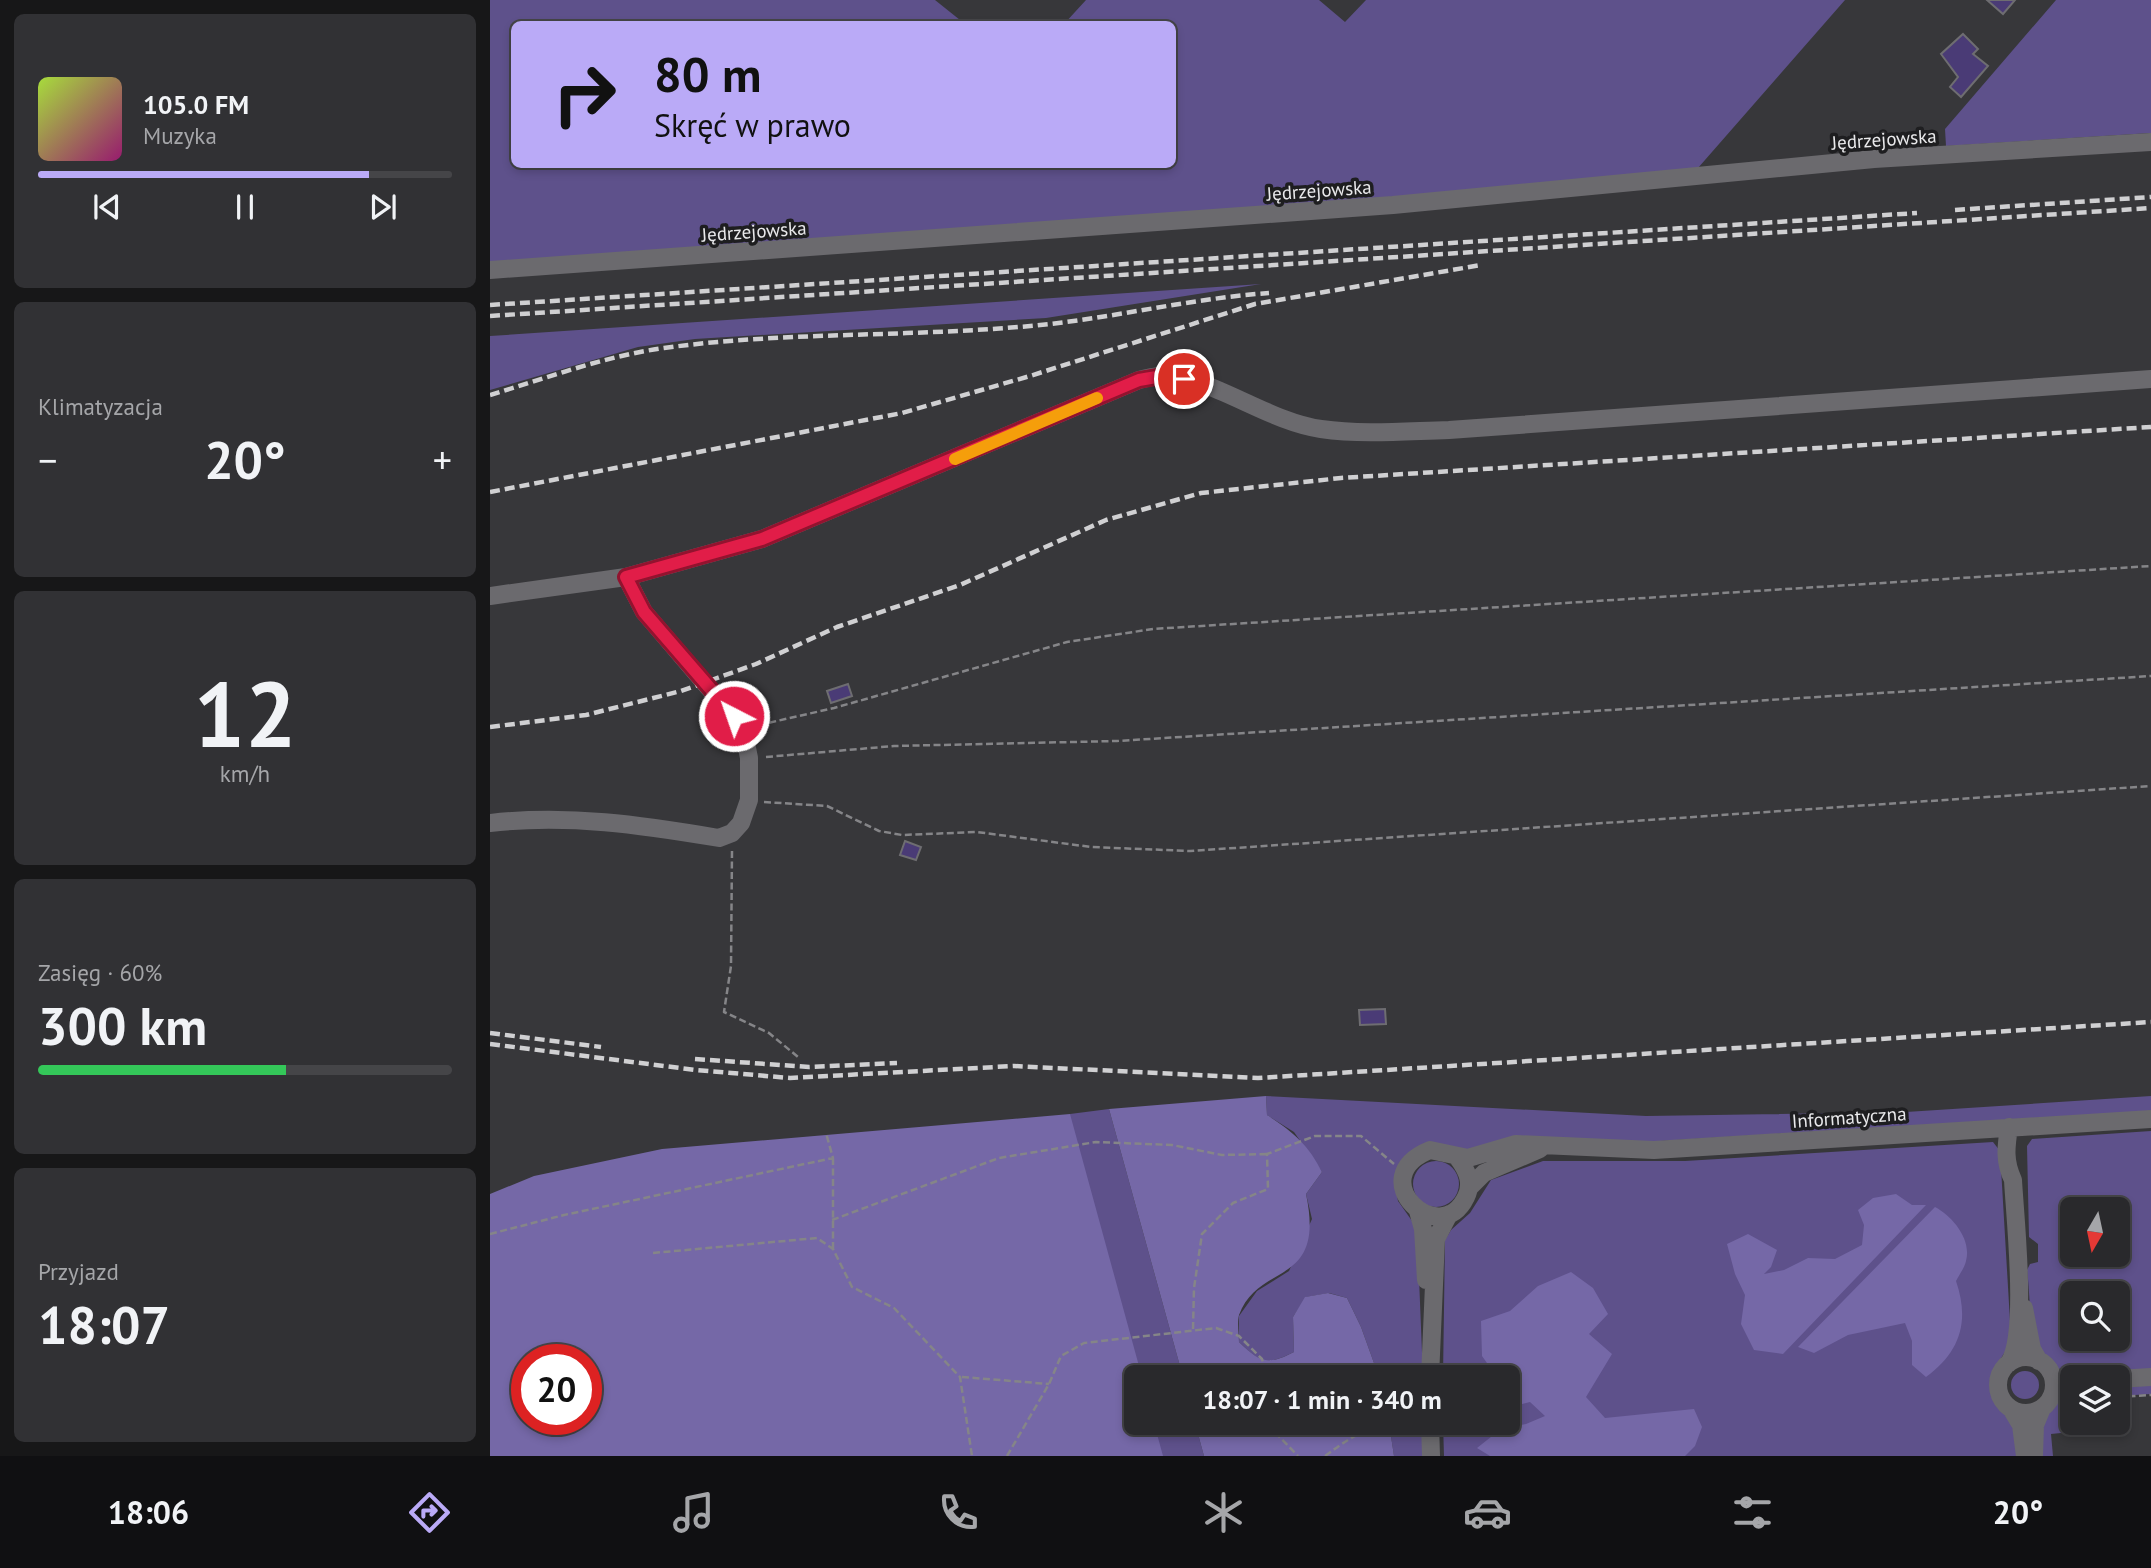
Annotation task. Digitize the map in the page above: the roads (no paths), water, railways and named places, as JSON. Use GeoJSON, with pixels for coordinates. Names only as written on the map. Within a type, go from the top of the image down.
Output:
{"type":"FeatureCollection","features":[{"type":"Feature","properties":{"kind":"street","name":"Jędrzejowska"},"geometry":{"type":"LineString","coordinates":[[490,270],[1311,212],[1874,159],[2151,142]]}},
{"type":"Feature","properties":{"kind":"street"},"geometry":{"type":"LineString","coordinates":[[490,596],[626,577],[762,539],[1139,380],[1168,375],[1199,383],[1252,407],[1320,429],[1374,432],[1449,430],[2151,379]]}},
{"type":"Feature","properties":{"kind":"street"},"geometry":{"type":"LineString","coordinates":[[490,823],[549,818],[624,822],[719,838],[733,833],[741,823],[749,800],[749,758],[743,728],[644,612],[626,577]]}},
{"type":"Feature","properties":{"kind":"street","name":"Informatyczna"},"geometry":{"type":"LineString","coordinates":[[1431,1325],[1423,1229],[1418,1211],[1404,1193],[1404,1173],[1418,1155],[1430,1150],[1448,1152],[1458,1158],[1479,1157],[1516,1144],[1654,1150],[2151,1119]]}},
{"type":"Feature","properties":{"kind":"street"},"geometry":{"type":"LineString","coordinates":[[2009,1128],[2005,1151],[2012,1180],[2020,1291],[2032,1349],[2045,1366],[2047,1401],[2035,1425],[2034,1456]]}},
{"type":"Feature","properties":{"kind":"street","name":"Informatyczna"},"geometry":{"type":"LineString","coordinates":[[1430,1365],[1436,1239],[1449,1214],[1466,1199],[1469,1188],[1484,1173],[1550,1147]]}},
{"type":"Feature","properties":{"kind":"street"},"geometry":{"type":"LineString","coordinates":[[1458,1158],[1469,1176],[1469,1188]]}},
{"type":"Feature","properties":{"kind":"street"},"geometry":{"type":"LineString","coordinates":[[1418,1211],[1437,1216],[1449,1214]]}},
{"type":"Feature","properties":{"kind":"street"},"geometry":{"type":"LineString","coordinates":[[2020,1291],[2016,1347],[2009,1363],[1999,1375],[1998,1391],[2021,1425],[2025,1456]]}},
{"type":"Feature","properties":{"kind":"street"},"geometry":{"type":"LineString","coordinates":[[2009,1363],[2024,1357],[2060,1373]]}},
{"type":"Feature","properties":{"kind":"street"},"geometry":{"type":"LineString","coordinates":[[2130,1378],[2151,1377]]}},
{"type":"Feature","properties":{"kind":"street"},"geometry":{"type":"LineString","coordinates":[[2012,1410],[2027,1413],[2060,1393]]}},
{"type":"Feature","properties":{"kind":"street"},"geometry":{"type":"LineString","coordinates":[[1430,1435],[1431,1456]]}},
{"type":"Feature","properties":{"kind":"railway"},"geometry":{"type":"LineString","coordinates":[[1955,210],[2151,197]]}},
{"type":"Feature","properties":{"kind":"railway"},"geometry":{"type":"LineString","coordinates":[[490,316],[2151,208]]}},
{"type":"Feature","properties":{"kind":"railway"},"geometry":{"type":"LineString","coordinates":[[490,305],[1917,213]]}},
{"type":"Feature","properties":{"kind":"railway"},"geometry":{"type":"LineString","coordinates":[[490,492],[902,413],[1030,376],[1255,304],[1481,265]]}},
{"type":"Feature","properties":{"kind":"railway"},"geometry":{"type":"LineString","coordinates":[[490,395],[598,362],[664,348],[752,339],[1018,327],[1269,293]]}},
{"type":"Feature","properties":{"kind":"railway"},"geometry":{"type":"LineString","coordinates":[[490,727],[586,715],[681,691],[756,664],[837,627],[960,585],[1106,520],[1201,493],[1341,478],[2151,427]]}},
{"type":"Feature","properties":{"kind":"railway"},"geometry":{"type":"LineString","coordinates":[[490,1044],[696,1070],[790,1078],[1014,1066],[1258,1078],[2151,1022]]}},
{"type":"Feature","properties":{"kind":"railway"},"geometry":{"type":"LineString","coordinates":[[490,1033],[601,1047]]}},
{"type":"Feature","properties":{"kind":"railway"},"geometry":{"type":"LineString","coordinates":[[695,1059],[809,1067],[897,1063]]}}]}
